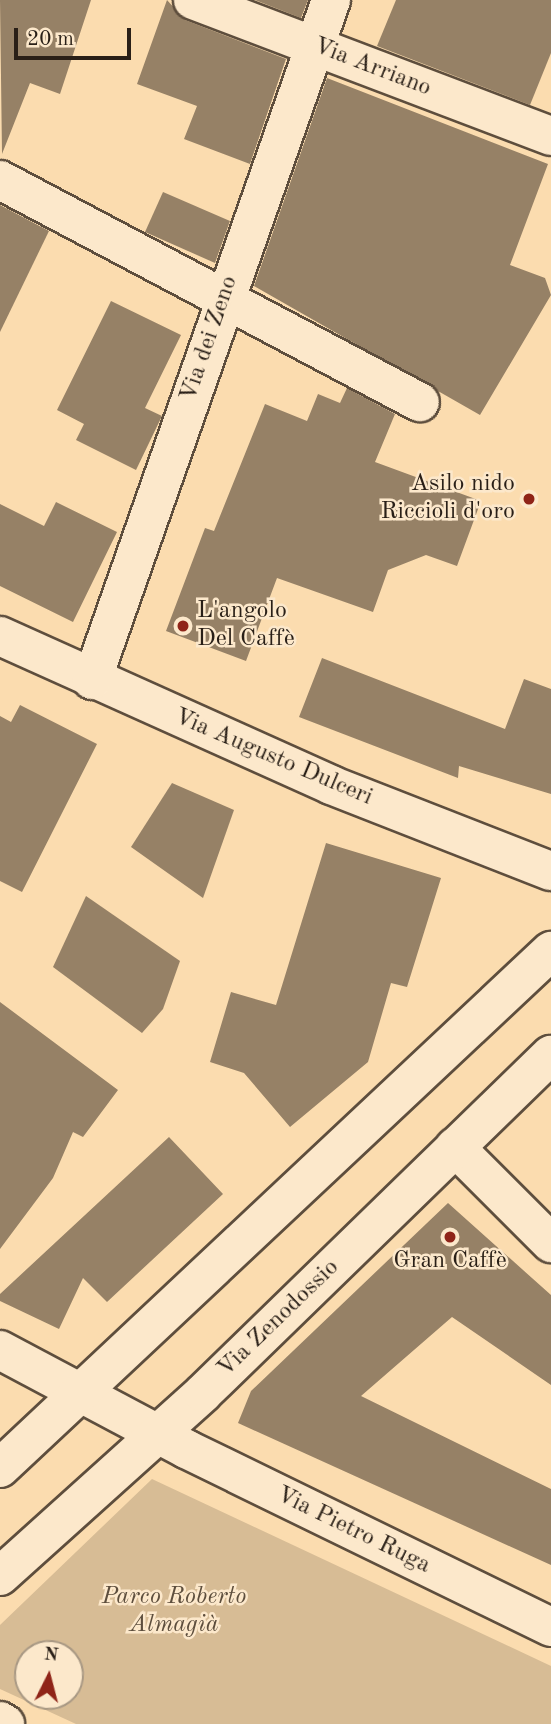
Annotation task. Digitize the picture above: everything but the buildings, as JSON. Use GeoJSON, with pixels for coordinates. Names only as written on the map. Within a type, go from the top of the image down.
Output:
{"type":"FeatureCollection","features":[{"type":"Feature","properties":{"kind":"street","name":"Via Arriano"},"geometry":{"type":"LineString","coordinates":[[193,0],[551,136]]}},
{"type":"Feature","properties":{"kind":"street","name":"Via dei Zeno"},"geometry":{"type":"LineString","coordinates":[[92,680],[224,297],[331,0]]}},
{"type":"Feature","properties":{"kind":"street"},"geometry":{"type":"LineString","coordinates":[[0,180],[420,402]]}},
{"type":"Feature","properties":{"kind":"street","name":"Via Augusto Dulceri"},"geometry":{"type":"LineString","coordinates":[[0,635],[92,680],[331,785],[551,871]]}},
{"type":"Feature","properties":{"kind":"street"},"geometry":{"type":"LineString","coordinates":[[0,1468],[85,1393],[551,951]]}},
{"type":"Feature","properties":{"kind":"street","name":"Via Zenodossio"},"geometry":{"type":"LineString","coordinates":[[0,1576],[156,1434],[551,1055]]}},
{"type":"Feature","properties":{"kind":"street"},"geometry":{"type":"LineString","coordinates":[[455,1147],[551,1242]]}},
{"type":"Feature","properties":{"kind":"street","name":"Via Pietro Ruga"},"geometry":{"type":"LineString","coordinates":[[0,1350],[85,1393],[156,1434],[551,1628]]}},
{"type":"Feature","properties":{"kind":"street"},"geometry":{"type":"LineString","coordinates":[[0,1721],[5,1724]]}},
{"type":"Feature","properties":{"kind":"green space","name":"Parco Roberto Almagià"},"geometry":{"type":"Polygon","coordinates":[[[152,1479],[551,1666],[551,1724],[76,1724],[46,1710],[84,1710],[84,1640],[14,1640],[14,1695],[0,1689],[0,1625],[152,1479]]]}},
{"type":"Feature","properties":{"kind":"place","name":"Asilo nido Riccioli d'oro"},"geometry":{"type":"Point","coordinates":[529,499]}},
{"type":"Feature","properties":{"kind":"place","name":"L'angolo Del Caffè"},"geometry":{"type":"Point","coordinates":[183,626]}},
{"type":"Feature","properties":{"kind":"place","name":"Gran Caffè"},"geometry":{"type":"Point","coordinates":[450,1237]}}]}
